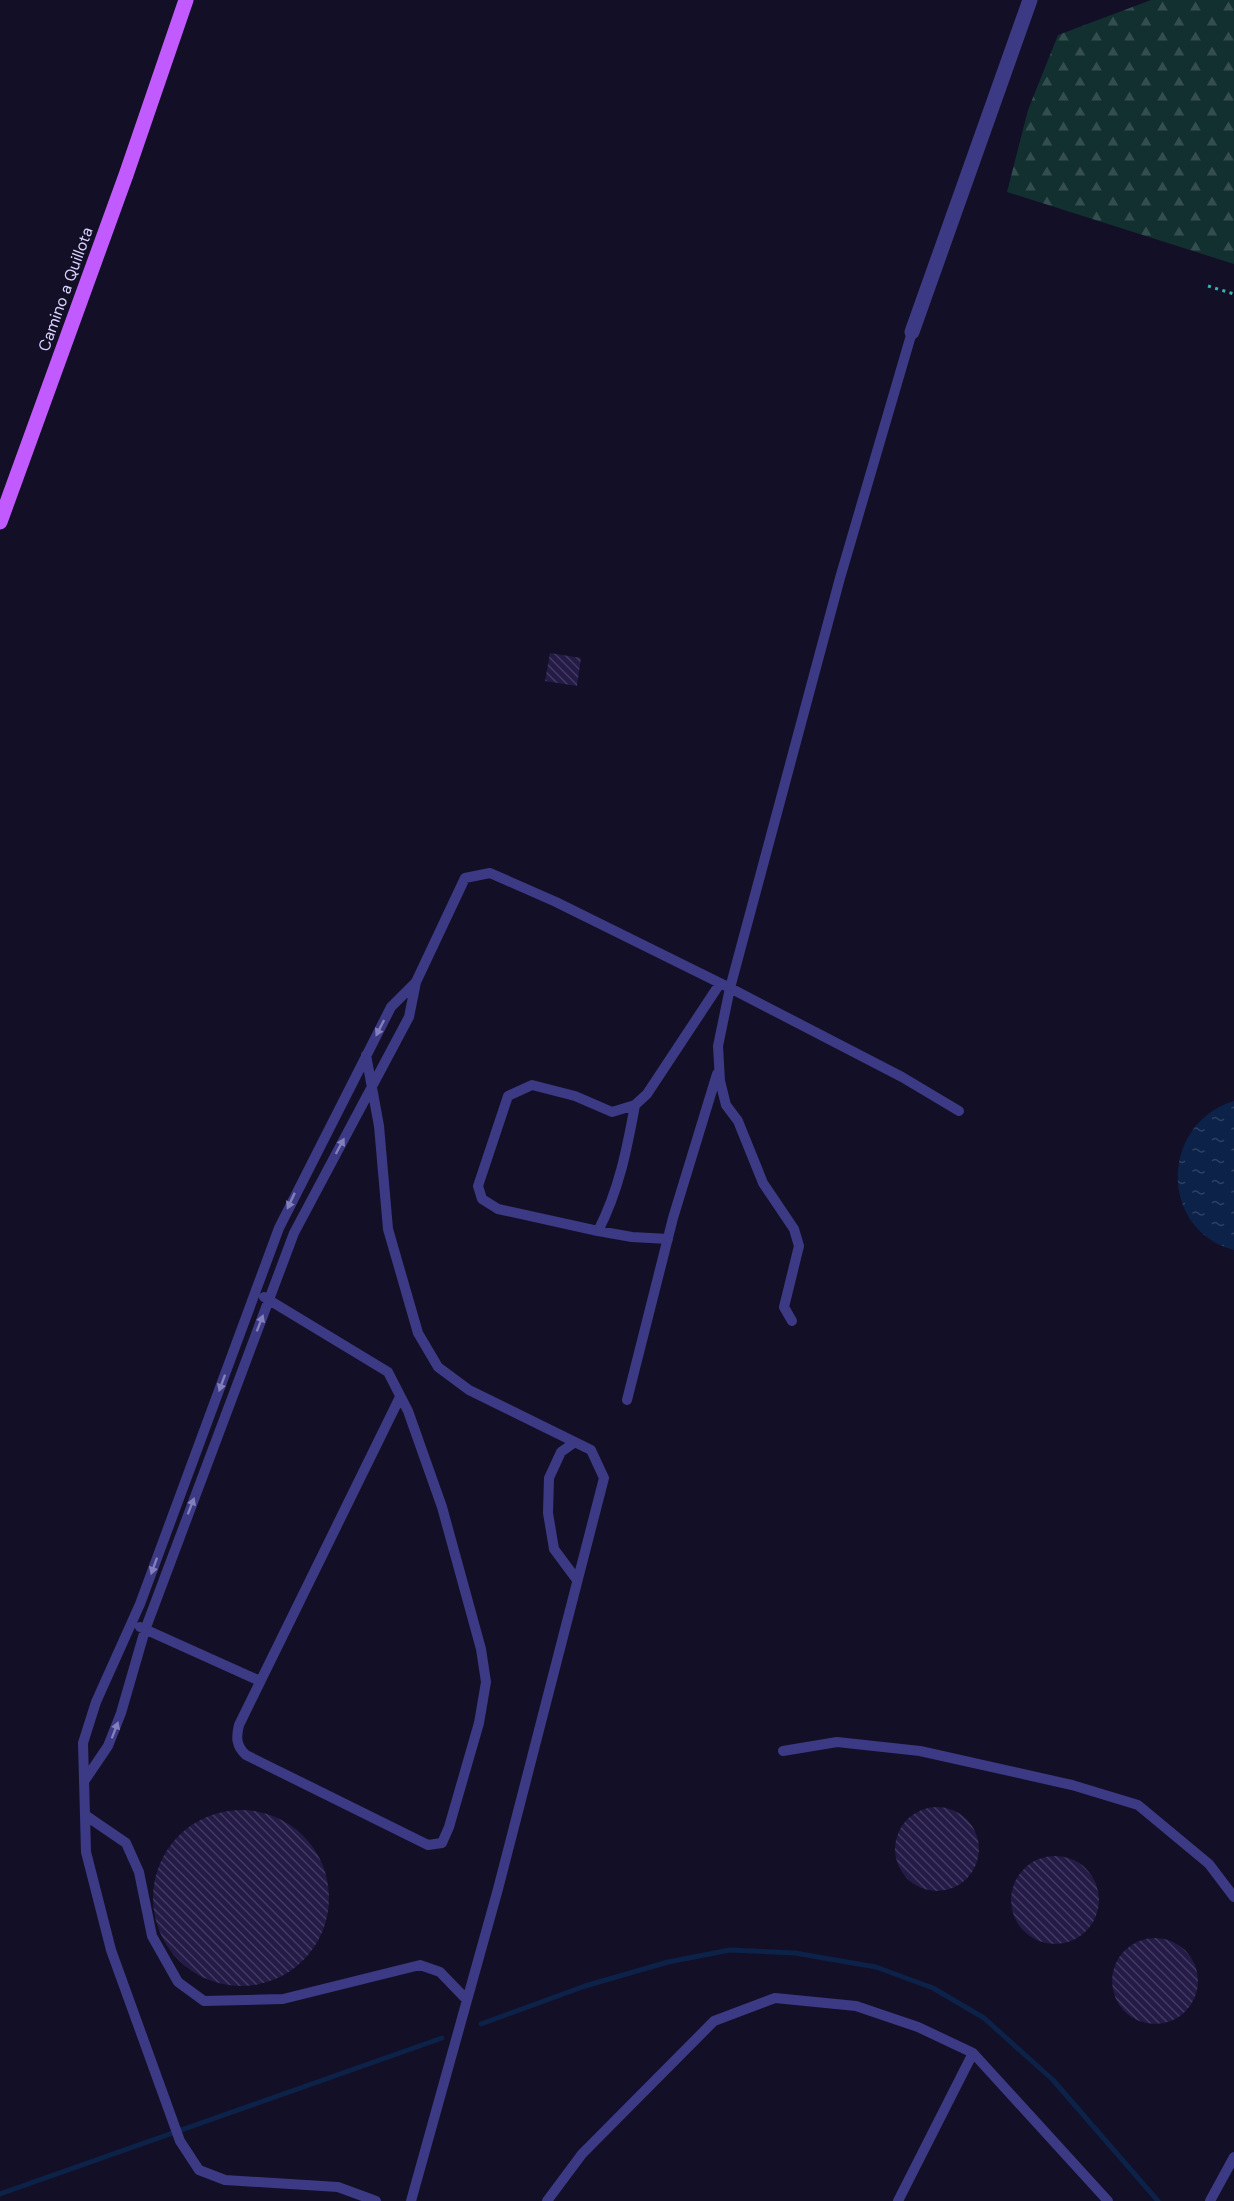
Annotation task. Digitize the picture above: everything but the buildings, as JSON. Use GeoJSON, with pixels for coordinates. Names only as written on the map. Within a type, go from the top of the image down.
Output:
{"type":"FeatureCollection","features":[{"type":"Feature","properties":{"kind":"main road","name":"Camino a Quillota"},"geometry":{"type":"LineString","coordinates":[[0,522],[186,0]]}},
{"type":"Feature","properties":{"kind":"main road","name":"Camino a Quillota"},"geometry":{"type":"LineString","coordinates":[[163,68],[191,0]]}},
{"type":"Feature","properties":{"kind":"street"},"geometry":{"type":"LineString","coordinates":[[912,332],[1030,0]]}},
{"type":"Feature","properties":{"kind":"lane"},"geometry":{"type":"LineString","coordinates":[[792,1321],[784,1307],[799,1246],[794,1229],[762,1183],[738,1121],[726,1105],[719,1068],[718,1046],[724,987],[912,332]]}},
{"type":"Feature","properties":{"kind":"lane"},"geometry":{"type":"LineString","coordinates":[[86,1780],[108,1746],[121,1713],[145,1630],[294,1233],[409,1017],[416,982],[465,878],[490,873],[556,902],[902,1077],[959,1111]]}},
{"type":"Feature","properties":{"kind":"lane"},"geometry":{"type":"LineString","coordinates":[[376,2201],[338,2187],[225,2180],[200,2170],[180,2141],[111,1950],[86,1852],[86,1780],[83,1743],[96,1702],[131,1623],[255,1293],[295,1194],[391,1007],[416,982]]}},
{"type":"Feature","properties":{"kind":"lane"},"geometry":{"type":"LineString","coordinates":[[668,1239],[632,1237],[598,1231],[498,1209],[482,1199],[478,1186],[508,1096],[532,1085],[575,1096],[612,1112],[635,1105],[647,1094],[724,987]]}},
{"type":"Feature","properties":{"kind":"lane"},"geometry":{"type":"LineString","coordinates":[[366,1055],[373,1084],[388,1229],[418,1333],[438,1366],[469,1390],[591,1450],[604,1478],[467,2000],[411,2201]]}},
{"type":"Feature","properties":{"kind":"lane"},"geometry":{"type":"LineString","coordinates":[[627,1400],[668,1239],[719,1068]]}},
{"type":"Feature","properties":{"kind":"lane"},"geometry":{"type":"LineString","coordinates":[[598,1231],[624,1168],[635,1105]]}},
{"type":"Feature","properties":{"kind":"lane"},"geometry":{"type":"LineString","coordinates":[[255,1293],[269,1299],[388,1372],[400,1397],[442,1507],[481,1649],[486,1682],[478,1723],[442,1843],[428,1845],[246,1755],[238,1744],[239,1725],[400,1397]]}},
{"type":"Feature","properties":{"kind":"lane"},"geometry":{"type":"LineString","coordinates":[[575,1442],[561,1452],[549,1478],[548,1512],[554,1549],[577,1580]]}},
{"type":"Feature","properties":{"kind":"lane"},"geometry":{"type":"LineString","coordinates":[[131,1623],[260,1681]]}},
{"type":"Feature","properties":{"kind":"lane"},"geometry":{"type":"LineString","coordinates":[[783,1751],[837,1742],[920,1751],[1072,1785],[1138,1805],[1209,1864],[1234,1897]]}},
{"type":"Feature","properties":{"kind":"lane"},"geometry":{"type":"LineString","coordinates":[[86,1815],[126,1843],[139,1872],[152,1936],[178,1982],[204,2001],[283,1999],[420,1965],[440,1972],[467,2000]]}},
{"type":"Feature","properties":{"kind":"lane"},"geometry":{"type":"LineString","coordinates":[[547,2201],[582,2154],[714,2021],[775,1998],[856,2006],[918,2027],[973,2053],[1108,2201]]}},
{"type":"Feature","properties":{"kind":"lane"},"geometry":{"type":"LineString","coordinates":[[898,2201],[973,2053]]}},
{"type":"Feature","properties":{"kind":"lane"},"geometry":{"type":"LineString","coordinates":[[1210,2201],[1234,2157]]}},
{"type":"Feature","properties":{"kind":"path"},"geometry":{"type":"LineString","coordinates":[[1208,286],[1234,294]]}},
{"type":"Feature","properties":{"kind":"green space"},"geometry":{"type":"Polygon","coordinates":[[[1151,0],[1234,0],[1234,264],[1007,192],[1028,110],[1058,35],[1151,0]]]}},
{"type":"Feature","properties":{"kind":"water"},"geometry":{"type":"Polygon","coordinates":[[[1234,1101],[1234,1250],[1209,1239],[1192,1221],[1181,1200],[1178,1176],[1181,1153],[1192,1131],[1210,1113],[1234,1101]]]}},
{"type":"Feature","properties":{"kind":"waterway"},"geometry":{"type":"LineString","coordinates":[[481,2024],[585,1986],[668,1962],[730,1950],[795,1953],[876,1967],[933,1988],[984,2018],[1053,2080],[1158,2201]]}},
{"type":"Feature","properties":{"kind":"waterway"},"geometry":{"type":"LineString","coordinates":[[0,2194],[442,2038]]}}]}
